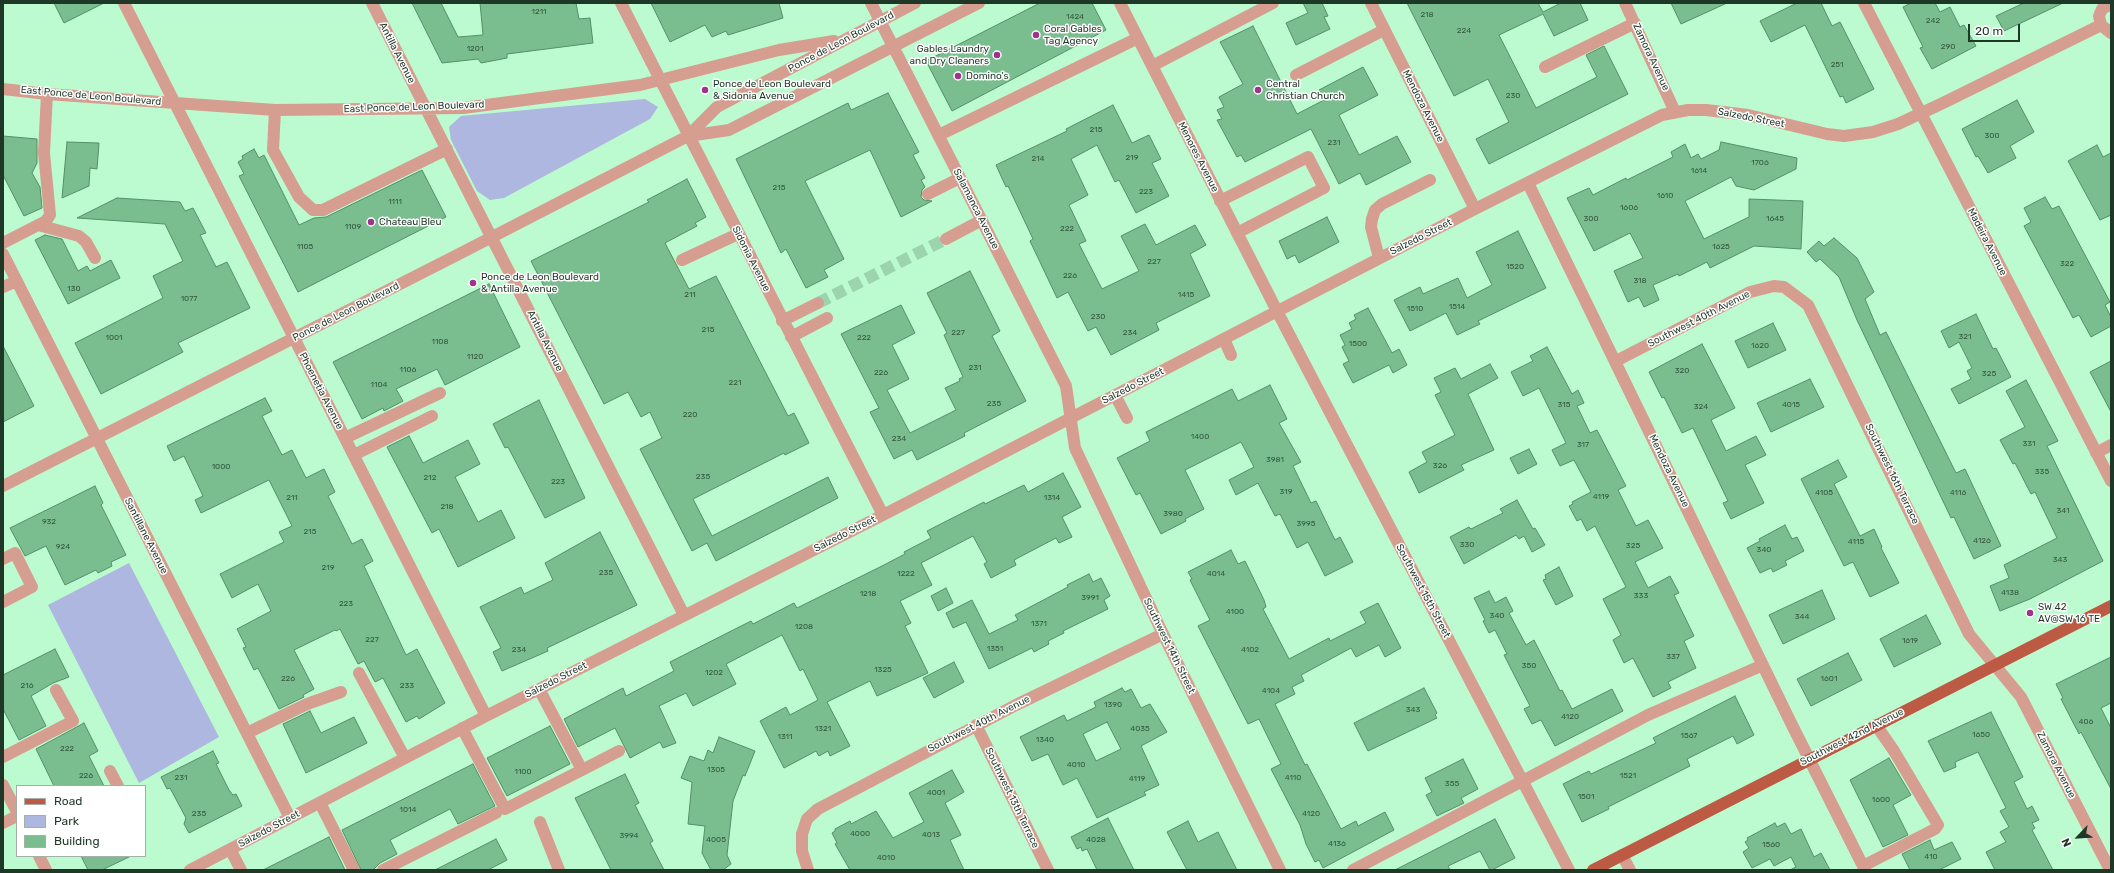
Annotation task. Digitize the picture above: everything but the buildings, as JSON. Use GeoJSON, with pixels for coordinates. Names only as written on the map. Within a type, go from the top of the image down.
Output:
{"type":"FeatureCollection","features":[{"type":"Feature","properties":{"kind":"main road","name":"Southwest 42nd Avenue"},"geometry":{"type":"LineString","coordinates":[[1593,870],[1809,758],[2111,606]]}},
{"type":"Feature","properties":{"kind":"street","name":"Phoenetia Avenue"},"geometry":{"type":"LineString","coordinates":[[124,3],[486,716]]}},
{"type":"Feature","properties":{"kind":"street","name":"Antilla Avenue"},"geometry":{"type":"LineString","coordinates":[[372,3],[684,615]]}},
{"type":"Feature","properties":{"kind":"street","name":"Sidonia Avenue"},"geometry":{"type":"LineString","coordinates":[[621,3],[782,321],[883,515]]}},
{"type":"Feature","properties":{"kind":"street","name":"Salamanca Avenue"},"geometry":{"type":"LineString","coordinates":[[871,3],[1066,386],[1071,418]]}},
{"type":"Feature","properties":{"kind":"street","name":"Ponce de Leon Boulevard"},"geometry":{"type":"LineString","coordinates":[[3,486],[492,238],[688,136],[717,108],[915,3]]}},
{"type":"Feature","properties":{"kind":"street","name":"Ponce de Leon Boulevard"},"geometry":{"type":"LineString","coordinates":[[688,136],[729,130],[979,3]]}},
{"type":"Feature","properties":{"kind":"street","name":"Menores Avenue"},"geometry":{"type":"LineString","coordinates":[[1120,3],[1277,311]]}},
{"type":"Feature","properties":{"kind":"street"},"geometry":{"type":"LineString","coordinates":[[1152,66],[1273,3]]}},
{"type":"Feature","properties":{"kind":"street","name":"Mendoza Avenue"},"geometry":{"type":"LineString","coordinates":[[1371,3],[1474,209]]}},
{"type":"Feature","properties":{"kind":"street","name":"Zamora Avenue"},"geometry":{"type":"LineString","coordinates":[[1625,3],[1675,112]]}},
{"type":"Feature","properties":{"kind":"street","name":"Madeira Avenue"},"geometry":{"type":"LineString","coordinates":[[1864,3],[2111,481]]}},
{"type":"Feature","properties":{"kind":"street"},"geometry":{"type":"LineString","coordinates":[[2107,4],[2100,12],[2101,25],[2111,33]]}},
{"type":"Feature","properties":{"kind":"street"},"geometry":{"type":"LineString","coordinates":[[1546,68],[1635,23]]}},
{"type":"Feature","properties":{"kind":"street","name":"Salzedo Street"},"geometry":{"type":"LineString","coordinates":[[190,870],[462,728],[883,515],[1474,209],[1649,122],[1675,112],[1688,110],[1748,115],[1827,134],[1844,136],[1874,132],[1921,113],[2101,25]]}},
{"type":"Feature","properties":{"kind":"street"},"geometry":{"type":"LineString","coordinates":[[1296,74],[1384,30]]}},
{"type":"Feature","properties":{"kind":"street"},"geometry":{"type":"LineString","coordinates":[[939,135],[1138,38]]}},
{"type":"Feature","properties":{"kind":"street","name":"East Ponce de Leon Boulevard"},"geometry":{"type":"LineString","coordinates":[[3,89],[47,94],[275,110],[463,108],[526,101],[661,80],[779,50],[844,40]]}},
{"type":"Feature","properties":{"kind":"street"},"geometry":{"type":"LineString","coordinates":[[3,243],[46,221],[50,215],[44,153],[47,94]]}},
{"type":"Feature","properties":{"kind":"street"},"geometry":{"type":"LineString","coordinates":[[275,110],[273,150],[299,198],[313,210],[322,210],[447,149]]}},
{"type":"Feature","properties":{"kind":"street"},"geometry":{"type":"LineString","coordinates":[[1220,200],[1308,157],[1324,188],[1236,233]]}},
{"type":"Feature","properties":{"kind":"street"},"geometry":{"type":"LineString","coordinates":[[928,194],[960,178]]}},
{"type":"Feature","properties":{"kind":"street"},"geometry":{"type":"LineString","coordinates":[[1379,258],[1371,228],[1372,219],[1376,210],[1382,204],[1430,180]]}},
{"type":"Feature","properties":{"kind":"street","name":"Mendoza Avenue"},"geometry":{"type":"LineString","coordinates":[[1528,183],[1763,665],[1864,868]]}},
{"type":"Feature","properties":{"kind":"street"},"geometry":{"type":"LineString","coordinates":[[946,239],[982,220]]}},
{"type":"Feature","properties":{"kind":"street"},"geometry":{"type":"LineString","coordinates":[[38,225],[79,236],[86,242],[95,258]]}},
{"type":"Feature","properties":{"kind":"street"},"geometry":{"type":"LineString","coordinates":[[682,260],[738,234]]}},
{"type":"Feature","properties":{"kind":"street","name":"Santillane Avenue"},"geometry":{"type":"LineString","coordinates":[[3,254],[6,267],[17,281],[290,818]]}},
{"type":"Feature","properties":{"kind":"street"},"geometry":{"type":"LineString","coordinates":[[3,287],[17,281]]}},
{"type":"Feature","properties":{"kind":"street","name":"Southwest 40th Avenue"},"geometry":{"type":"LineString","coordinates":[[1616,361],[1745,294],[1774,286],[1784,287]]}},
{"type":"Feature","properties":{"kind":"street","name":"Southwest 16th Terrace"},"geometry":{"type":"LineString","coordinates":[[1784,287],[1800,297],[1814,313],[1969,634],[1995,665]]}},
{"type":"Feature","properties":{"kind":"street"},"geometry":{"type":"LineString","coordinates":[[782,321],[818,303]]}},
{"type":"Feature","properties":{"kind":"street","name":"Southwest 15th Street"},"geometry":{"type":"LineString","coordinates":[[1277,311],[1569,870]]}},
{"type":"Feature","properties":{"kind":"street"},"geometry":{"type":"LineString","coordinates":[[791,337],[827,318]]}},
{"type":"Feature","properties":{"kind":"street"},"geometry":{"type":"LineString","coordinates":[[1224,339],[1231,354]]}},
{"type":"Feature","properties":{"kind":"street"},"geometry":{"type":"LineString","coordinates":[[345,438],[440,393]]}},
{"type":"Feature","properties":{"kind":"street"},"geometry":{"type":"LineString","coordinates":[[1115,395],[1127,418]]}},
{"type":"Feature","properties":{"kind":"street"},"geometry":{"type":"LineString","coordinates":[[354,455],[432,416]]}},
{"type":"Feature","properties":{"kind":"street","name":"Southwest 14th Street"},"geometry":{"type":"LineString","coordinates":[[1071,418],[1075,448],[1163,634],[1280,870]]}},
{"type":"Feature","properties":{"kind":"street"},"geometry":{"type":"LineString","coordinates":[[2096,453],[2111,445]]}},
{"type":"Feature","properties":{"kind":"street"},"geometry":{"type":"LineString","coordinates":[[3,559],[15,553],[32,587],[3,602]]}},
{"type":"Feature","properties":{"kind":"street","name":"Southwest 40th Avenue"},"geometry":{"type":"LineString","coordinates":[[808,870],[802,851],[803,826],[811,814],[827,803],[976,725],[1163,634]]}},
{"type":"Feature","properties":{"kind":"street"},"geometry":{"type":"LineString","coordinates":[[1353,870],[1648,715],[1763,665]]}},
{"type":"Feature","properties":{"kind":"street","name":"Zamora Avenue"},"geometry":{"type":"LineString","coordinates":[[1995,665],[2021,697],[2110,870]]}},
{"type":"Feature","properties":{"kind":"street"},"geometry":{"type":"LineString","coordinates":[[359,673],[404,758]]}},
{"type":"Feature","properties":{"kind":"street"},"geometry":{"type":"LineString","coordinates":[[539,689],[582,770]]}},
{"type":"Feature","properties":{"kind":"street"},"geometry":{"type":"LineString","coordinates":[[3,757],[73,721],[56,690]]}},
{"type":"Feature","properties":{"kind":"street"},"geometry":{"type":"LineString","coordinates":[[247,733],[307,704],[341,692]]}},
{"type":"Feature","properties":{"kind":"street","name":"Southwest 13th Terrace"},"geometry":{"type":"LineString","coordinates":[[976,725],[1048,870]]}},
{"type":"Feature","properties":{"kind":"street"},"geometry":{"type":"LineString","coordinates":[[1864,868],[1935,830],[1938,825],[1894,751],[1876,725]]}},
{"type":"Feature","properties":{"kind":"street"},"geometry":{"type":"LineString","coordinates":[[462,728],[505,809],[619,751]]}},
{"type":"Feature","properties":{"kind":"street"},"geometry":{"type":"LineString","coordinates":[[110,771],[117,785]]}},
{"type":"Feature","properties":{"kind":"street"},"geometry":{"type":"LineString","coordinates":[[3,784],[16,810]]}},
{"type":"Feature","properties":{"kind":"street"},"geometry":{"type":"LineString","coordinates":[[320,803],[354,870]]}},
{"type":"Feature","properties":{"kind":"street"},"geometry":{"type":"LineString","coordinates":[[383,870],[496,813]]}},
{"type":"Feature","properties":{"kind":"street"},"geometry":{"type":"LineString","coordinates":[[3,823],[16,816]]}},
{"type":"Feature","properties":{"kind":"street"},"geometry":{"type":"LineString","coordinates":[[540,822],[560,870]]}},
{"type":"Feature","properties":{"kind":"street"},"geometry":{"type":"LineString","coordinates":[[230,849],[241,870]]}},
{"type":"Feature","properties":{"kind":"street"},"geometry":{"type":"LineString","coordinates":[[1622,855],[1630,870]]}},
{"type":"Feature","properties":{"kind":"street"},"geometry":{"type":"LineString","coordinates":[[40,857],[46,870]]}},
{"type":"Feature","properties":{"kind":"green space"},"geometry":{"type":"Polygon","coordinates":[[[645,99],[658,107],[650,119],[504,198],[490,200],[477,191],[451,140],[449,127],[461,116],[645,99]]]}},
{"type":"Feature","properties":{"kind":"green space"},"geometry":{"type":"Polygon","coordinates":[[[129,563],[219,737],[139,783],[48,605],[129,563]]]}},
{"type":"Feature","properties":{"kind":"tunnel"},"geometry":{"type":"LineString","coordinates":[[818,303],[946,239]]}},
{"type":"Feature","properties":{"kind":"place","name":"Coral Gables Tag Agency"},"geometry":{"type":"Point","coordinates":[1036,35]}},
{"type":"Feature","properties":{"kind":"place","name":"Gables Laundry and Dry Cleaners"},"geometry":{"type":"Point","coordinates":[997,55]}},
{"type":"Feature","properties":{"kind":"place","name":"Domino's"},"geometry":{"type":"Point","coordinates":[958,76]}},
{"type":"Feature","properties":{"kind":"place","name":"Ponce de Leon Boulevard & Sidonia Avenue"},"geometry":{"type":"Point","coordinates":[705,90]}},
{"type":"Feature","properties":{"kind":"place","name":"Central Christian Church"},"geometry":{"type":"Point","coordinates":[1258,90]}},
{"type":"Feature","properties":{"kind":"place","name":"Chateau Bleu"},"geometry":{"type":"Point","coordinates":[371,222]}},
{"type":"Feature","properties":{"kind":"place","name":"Ponce de Leon Boulevard & Antilla Avenue"},"geometry":{"type":"Point","coordinates":[473,283]}},
{"type":"Feature","properties":{"kind":"place","name":"SW 42 AV@SW 16 TE"},"geometry":{"type":"Point","coordinates":[2030,613]}}]}
